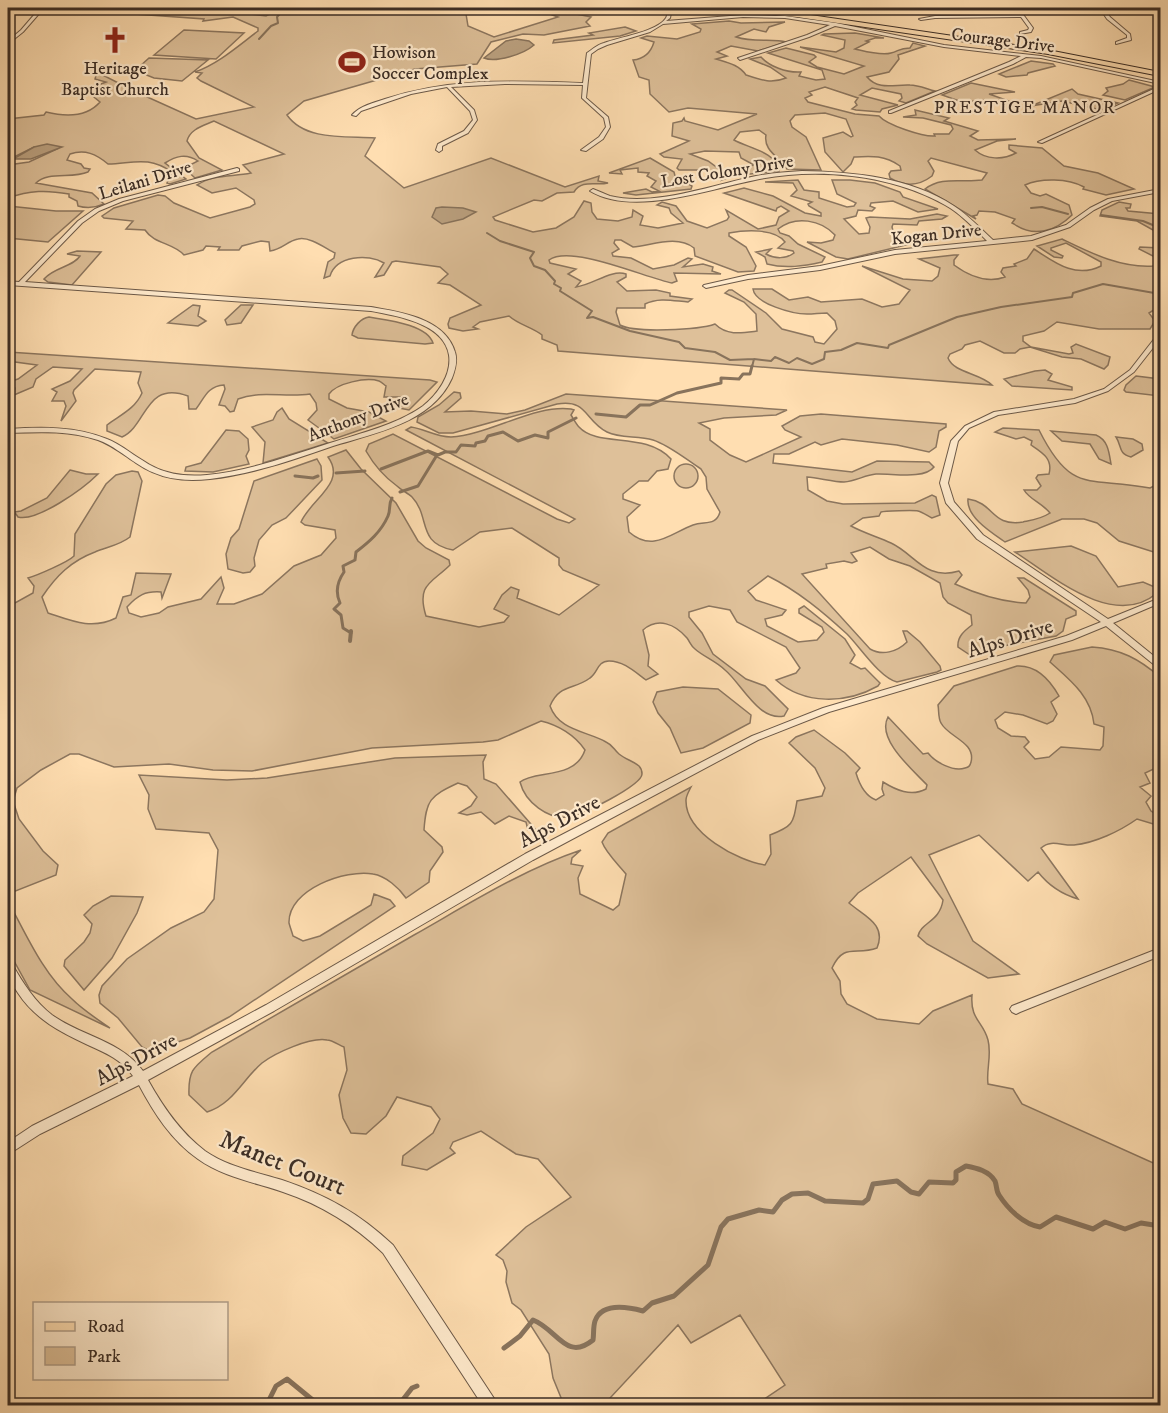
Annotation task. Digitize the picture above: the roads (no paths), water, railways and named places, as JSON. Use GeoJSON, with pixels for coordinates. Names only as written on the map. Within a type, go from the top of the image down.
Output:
{"type":"FeatureCollection","features":[{"type":"Feature","properties":{"kind":"main road"},"geometry":{"type":"LineString","coordinates":[[8,14],[14,8]]}},
{"type":"Feature","properties":{"kind":"main road"},"geometry":{"type":"LineString","coordinates":[[702,8],[797,15],[1055,53],[1161,72]]}},
{"type":"Feature","properties":{"kind":"main road"},"geometry":{"type":"LineString","coordinates":[[762,8],[1049,48],[1161,72]]}},
{"type":"Feature","properties":{"kind":"street"},"geometry":{"type":"LineString","coordinates":[[8,43],[42,8]]}},
{"type":"Feature","properties":{"kind":"street"},"geometry":{"type":"LineString","coordinates":[[584,150],[604,135],[608,123],[606,118],[586,101],[583,94],[588,56],[592,51],[606,44],[644,34],[663,23],[668,18],[670,8]]}},
{"type":"Feature","properties":{"kind":"street"},"geometry":{"type":"LineString","coordinates":[[1019,8],[1031,29],[1021,33]]}},
{"type":"Feature","properties":{"kind":"street"},"geometry":{"type":"LineString","coordinates":[[1109,8],[1105,13],[1108,18],[1129,35],[1129,39],[1118,43]]}},
{"type":"Feature","properties":{"kind":"street","name":"Courage Drive"},"geometry":{"type":"LineString","coordinates":[[663,23],[757,15],[836,24],[944,46],[1026,55],[1161,82]]}},
{"type":"Feature","properties":{"kind":"street"},"geometry":{"type":"LineString","coordinates":[[921,19],[1022,16]]}},
{"type":"Feature","properties":{"kind":"street"},"geometry":{"type":"LineString","coordinates":[[668,18],[685,22]]}},
{"type":"Feature","properties":{"kind":"street"},"geometry":{"type":"LineString","coordinates":[[740,59],[836,24]]}},
{"type":"Feature","properties":{"kind":"street"},"geometry":{"type":"LineString","coordinates":[[891,112],[1026,55]]}},
{"type":"Feature","properties":{"kind":"street"},"geometry":{"type":"LineString","coordinates":[[354,115],[360,110],[402,96],[448,86],[488,83],[584,84]]}},
{"type":"Feature","properties":{"kind":"street"},"geometry":{"type":"LineString","coordinates":[[439,150],[440,145],[466,132],[475,120],[472,111],[448,86]]}},
{"type":"Feature","properties":{"kind":"street"},"geometry":{"type":"LineString","coordinates":[[1040,142],[1161,88]]}},
{"type":"Feature","properties":{"kind":"street","name":"Leilani Drive"},"geometry":{"type":"LineString","coordinates":[[20,284],[80,222],[97,210],[121,201],[237,170]]}},
{"type":"Feature","properties":{"kind":"street","name":"Lost Colony Drive"},"geometry":{"type":"LineString","coordinates":[[593,191],[612,197],[660,198],[694,194],[756,178],[784,174],[864,177],[906,186],[939,199],[958,211],[992,243]]}},
{"type":"Feature","properties":{"kind":"street","name":"Kogan Drive"},"geometry":{"type":"LineString","coordinates":[[706,286],[748,277],[829,267],[878,255],[1046,235],[1068,226],[1092,209],[1110,200],[1161,191]]}},
{"type":"Feature","properties":{"kind":"street","name":"Anthony Drive"},"geometry":{"type":"LineString","coordinates":[[8,283],[352,307],[392,313],[418,321],[436,331],[451,350],[452,368],[444,386],[433,400],[405,418],[270,465],[209,477],[184,477],[160,473],[121,447],[90,435],[51,430],[8,431]]}},
{"type":"Feature","properties":{"kind":"street"},"geometry":{"type":"LineString","coordinates":[[1161,335],[1132,371],[1106,390],[1083,399],[996,413],[965,428],[955,441],[945,475],[946,493],[950,504],[980,537],[1108,623],[1161,665]]}},
{"type":"Feature","properties":{"kind":"street","name":"Alps Drive"},"geometry":{"type":"LineString","coordinates":[[8,1148],[36,1130],[141,1078],[311,985],[529,856],[755,738],[826,710],[1016,656],[1108,623],[1161,600]]}},
{"type":"Feature","properties":{"kind":"street"},"geometry":{"type":"LineString","coordinates":[[1016,1009],[1161,952]]}},
{"type":"Feature","properties":{"kind":"street","name":"Manet Court"},"geometry":{"type":"LineString","coordinates":[[8,967],[21,992],[36,1009],[67,1031],[122,1057],[141,1078],[168,1123],[194,1149],[210,1161],[230,1170],[321,1199],[368,1229],[388,1249],[492,1406]]}},
{"type":"Feature","properties":{"kind":"waterway"},"geometry":{"type":"LineString","coordinates":[[259,39],[271,26],[278,23],[277,17],[285,8]]}},
{"type":"Feature","properties":{"kind":"waterway"},"geometry":{"type":"LineString","coordinates":[[1031,208],[1042,207],[1068,214]]}},
{"type":"Feature","properties":{"kind":"waterway"},"geometry":{"type":"LineString","coordinates":[[1101,215],[1143,221],[1160,228]]}},
{"type":"Feature","properties":{"kind":"waterway"},"geometry":{"type":"LineString","coordinates":[[487,233],[500,241],[534,252],[530,258],[534,266],[545,270],[555,281],[554,284],[561,288],[560,291],[592,311],[587,318],[593,317],[630,331],[679,342],[685,348],[715,352],[730,360],[754,359]]}},
{"type":"Feature","properties":{"kind":"waterway"},"geometry":{"type":"LineString","coordinates":[[754,359],[771,361],[775,357],[789,363],[797,358],[812,364],[824,359],[825,352],[841,350],[857,343],[888,348],[889,345],[957,317],[1001,307],[1072,297],[1073,293],[1103,284],[1160,294]]}},
{"type":"Feature","properties":{"kind":"waterway"},"geometry":{"type":"LineString","coordinates":[[752,367],[754,359]]}},
{"type":"Feature","properties":{"kind":"waterway"},"geometry":{"type":"LineString","coordinates":[[596,414],[626,417],[640,405],[650,405],[677,393],[721,383],[721,378],[739,379],[743,374],[750,374],[752,366]]}},
{"type":"Feature","properties":{"kind":"waterway"},"geometry":{"type":"LineString","coordinates":[[381,469],[428,451],[438,455],[445,452],[456,452],[461,445],[475,446],[476,443],[485,441],[488,436],[503,432],[518,441],[535,435],[548,438],[548,432],[576,418]]}},
{"type":"Feature","properties":{"kind":"waterway"},"geometry":{"type":"LineString","coordinates":[[400,492],[418,486],[437,455]]}},
{"type":"Feature","properties":{"kind":"waterway"},"geometry":{"type":"LineString","coordinates":[[336,473],[365,471]]}},
{"type":"Feature","properties":{"kind":"waterway"},"geometry":{"type":"LineString","coordinates":[[295,476],[313,478],[318,476]]}},
{"type":"Feature","properties":{"kind":"waterway"},"geometry":{"type":"LineString","coordinates":[[351,633],[343,628],[341,615],[334,609],[340,603],[337,587],[344,572],[343,566],[355,560],[356,552],[382,527],[389,514],[392,498]]}},
{"type":"Feature","properties":{"kind":"waterway"},"geometry":{"type":"LineString","coordinates":[[350,641],[351,633]]}},
{"type":"Feature","properties":{"kind":"waterway"},"geometry":{"type":"LineString","coordinates":[[504,1348],[520,1336],[533,1320],[568,1346],[584,1346],[593,1340],[595,1321],[603,1311],[616,1307],[643,1311],[652,1303],[674,1296],[708,1265],[721,1227],[728,1219],[759,1210],[773,1212],[782,1200],[792,1194],[808,1193],[825,1201],[863,1203],[868,1199],[873,1184],[897,1181],[911,1192],[919,1194],[929,1182],[953,1183],[956,1180],[956,1172],[966,1166],[986,1172],[995,1181],[998,1193],[1016,1215],[1040,1227],[1056,1217],[1093,1229],[1105,1222],[1125,1229],[1141,1223],[1160,1226]]}},
{"type":"Feature","properties":{"kind":"waterway"},"geometry":{"type":"LineString","coordinates":[[266,1406],[276,1386],[287,1379],[320,1406]]}},
{"type":"Feature","properties":{"kind":"waterway"},"geometry":{"type":"LineString","coordinates":[[398,1406],[412,1388],[417,1386]]}},
{"type":"Feature","properties":{"kind":"place","name":"Heritage Baptist Church"},"geometry":{"type":"Point","coordinates":[115,40]}},
{"type":"Feature","properties":{"kind":"place","name":"Howison Soccer Complex"},"geometry":{"type":"Point","coordinates":[352,62]}},
{"type":"Feature","properties":{"kind":"district","name":"PRESTIGE MANOR"},"geometry":{"type":"Point","coordinates":[1025,107]}}]}
